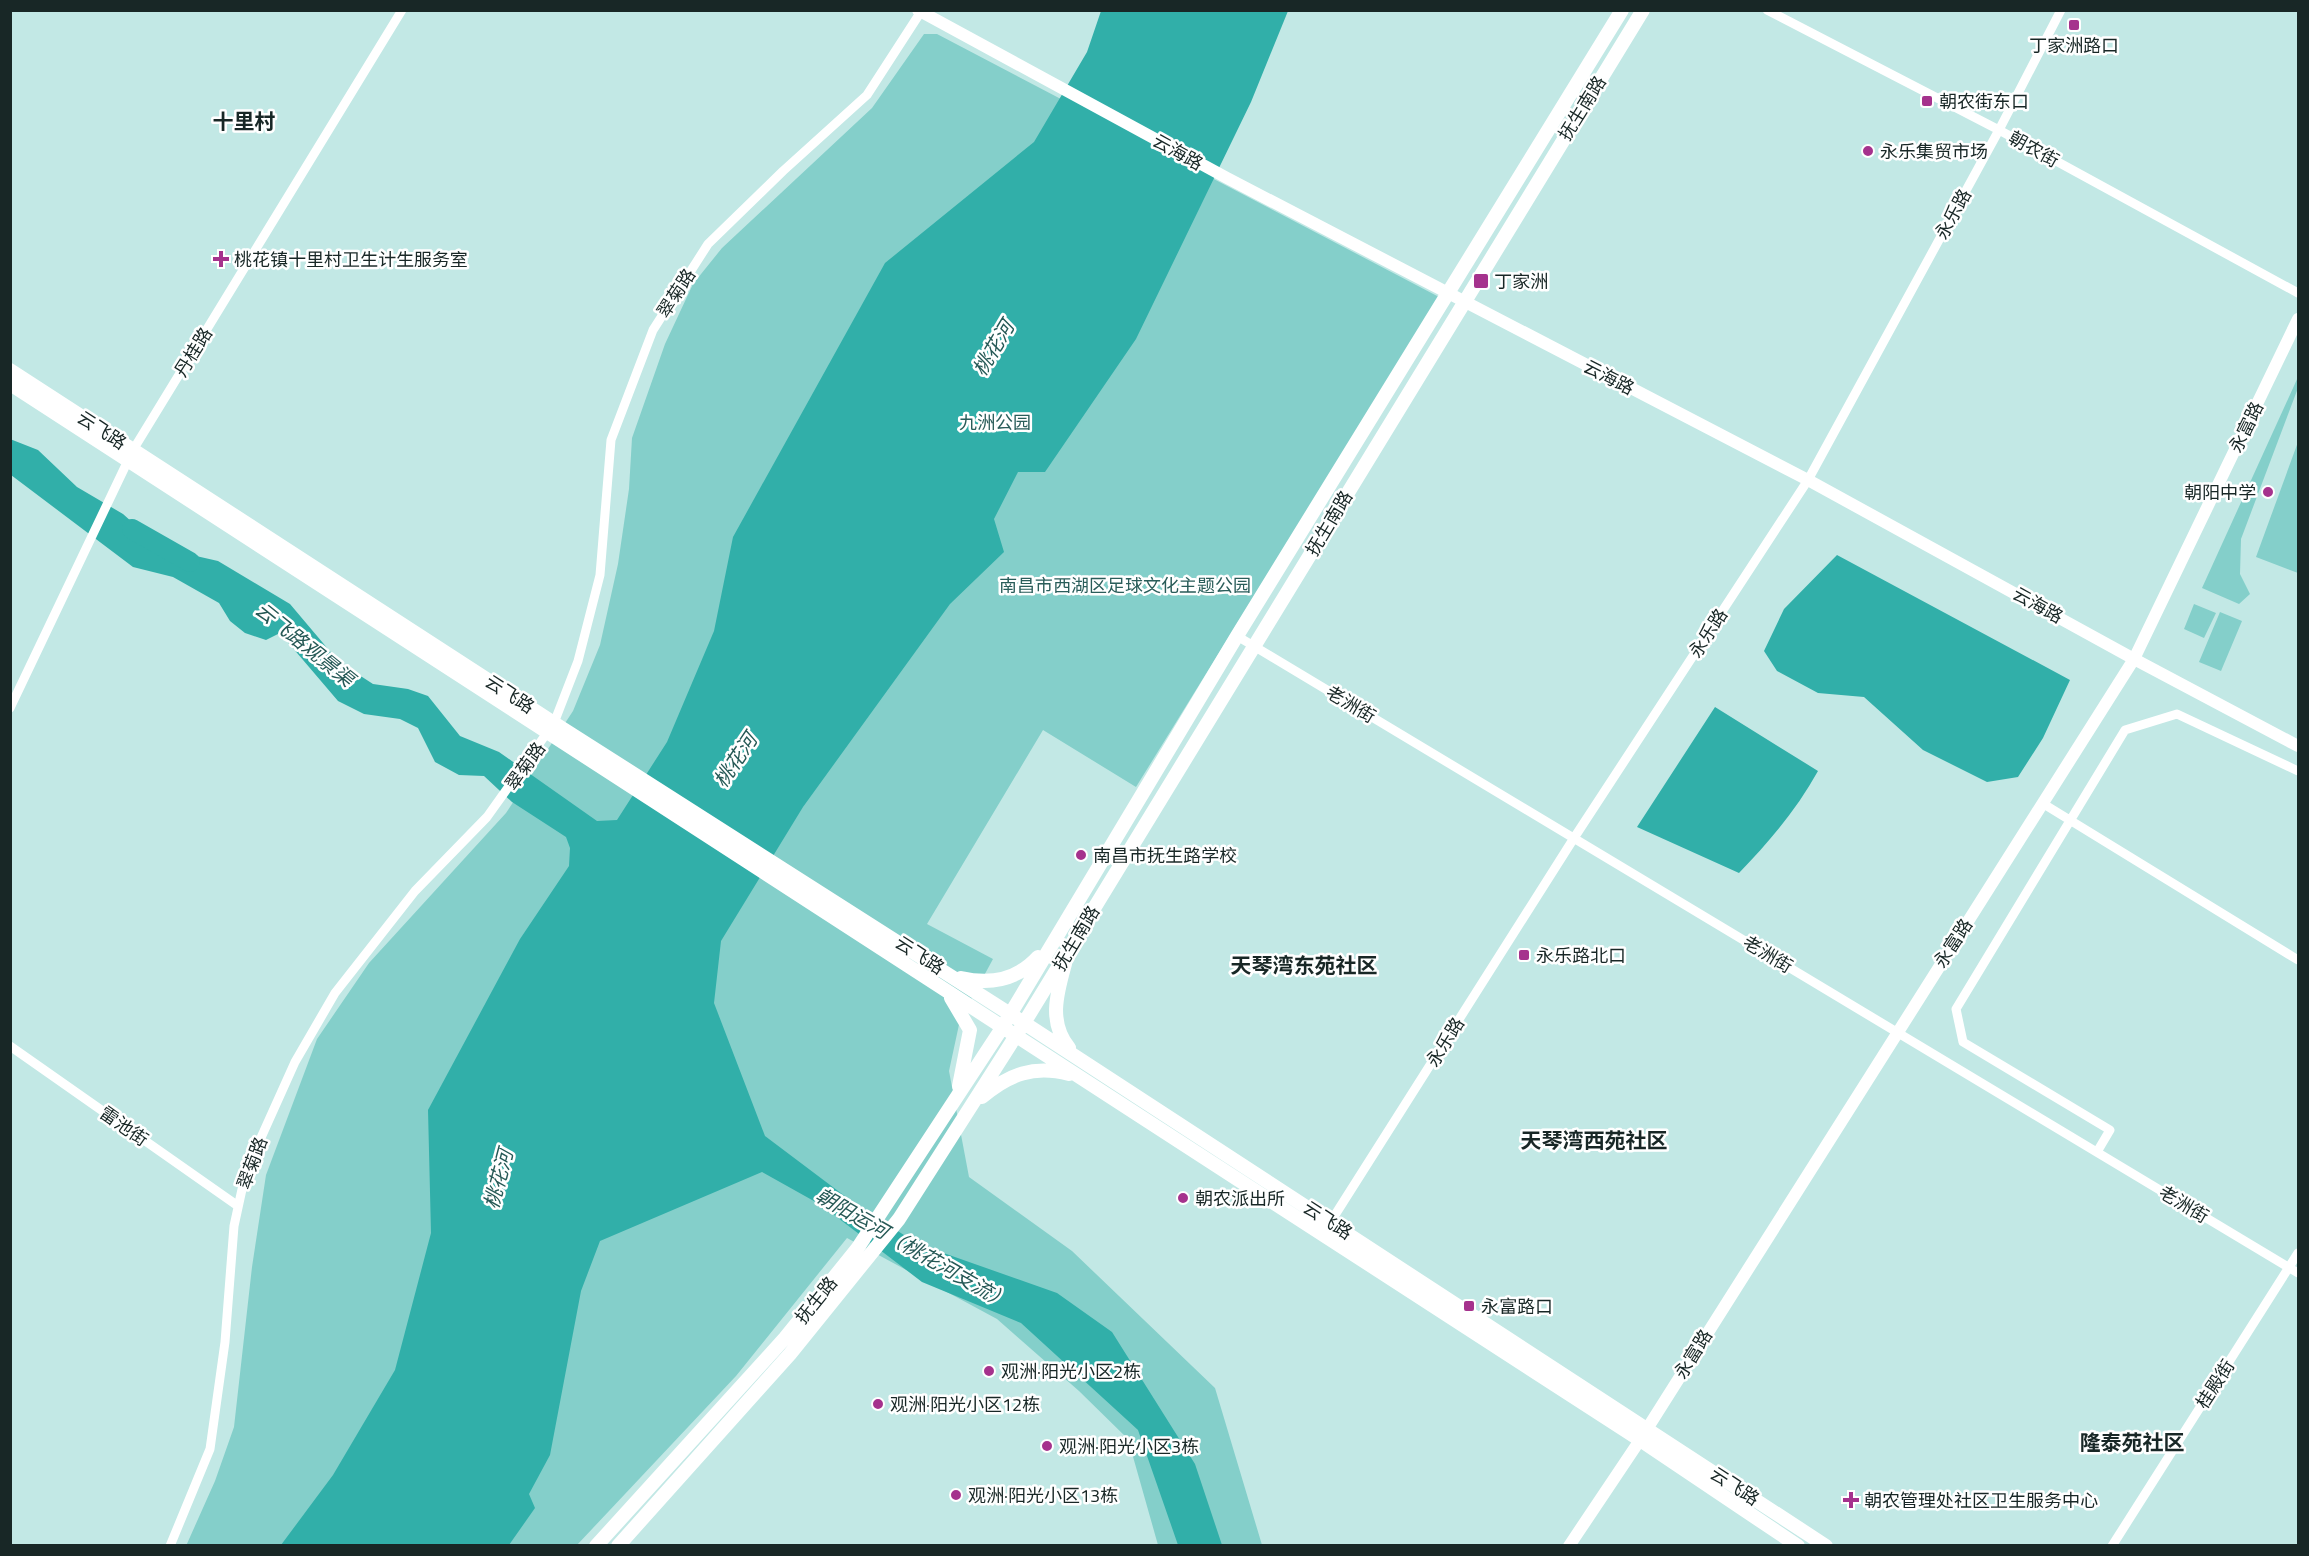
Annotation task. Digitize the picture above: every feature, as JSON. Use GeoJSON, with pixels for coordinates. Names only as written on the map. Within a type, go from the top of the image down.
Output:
{"type":"FeatureCollection","features":[{"type":"Feature","properties":{"kind":"main road","name":"抚生南路"},"geometry":{"type":"LineString","coordinates":[[1002,1028],[1237,636],[1622,10]]}},
{"type":"Feature","properties":{"kind":"main road","name":"抚生南路"},"geometry":{"type":"LineString","coordinates":[[1016,1036],[1643,10]]}},
{"type":"Feature","properties":{"kind":"main road","name":"云飞路"},"geometry":{"type":"LineString","coordinates":[[10,370],[130,455],[551,728],[626,784],[1322,1236],[1827,1545]]}},
{"type":"Feature","properties":{"kind":"main road","name":"云飞路"},"geometry":{"type":"LineString","coordinates":[[10,384],[130,455]]}},
{"type":"Feature","properties":{"kind":"main road","name":"云飞路"},"geometry":{"type":"LineString","coordinates":[[551,728],[631,771],[786,869],[1331,1222],[1643,1434],[1798,1545]]}},
{"type":"Feature","properties":{"kind":"main road"},"geometry":{"type":"LineString","coordinates":[[950,975],[981,981],[1010,978],[1026,970],[1056,938]]}},
{"type":"Feature","properties":{"kind":"main road"},"geometry":{"type":"LineString","coordinates":[[1070,948],[1059,990],[1055,1018],[1061,1038],[1076,1056]]}},
{"type":"Feature","properties":{"kind":"main road"},"geometry":{"type":"LineString","coordinates":[[946,992],[970,1030],[956,1097]]}},
{"type":"Feature","properties":{"kind":"main road","name":"抚生路"},"geometry":{"type":"LineString","coordinates":[[596,1545],[785,1338],[857,1249],[1002,1028]]}},
{"type":"Feature","properties":{"kind":"main road","name":"抚生路"},"geometry":{"type":"LineString","coordinates":[[618,1545],[790,1354],[867,1260],[899,1219],[1016,1036]]}},
{"type":"Feature","properties":{"kind":"main road"},"geometry":{"type":"LineString","coordinates":[[971,1106],[994,1086],[1011,1076],[1031,1070],[1054,1070],[1076,1076]]}},
{"type":"Feature","properties":{"kind":"street","name":"丹桂路"},"geometry":{"type":"LineString","coordinates":[[10,708],[130,455],[402,10]]}},
{"type":"Feature","properties":{"kind":"street","name":"朝农街"},"geometry":{"type":"LineString","coordinates":[[1767,10],[1999,130],[2298,292]]}},
{"type":"Feature","properties":{"kind":"street","name":"永乐路"},"geometry":{"type":"LineString","coordinates":[[1322,1236],[1574,838],[1808,480],[1999,130],[2061,10]]}},
{"type":"Feature","properties":{"kind":"street","name":"云海路"},"geometry":{"type":"LineString","coordinates":[[920,11],[1227,178],[1808,480],[2298,746]]}},
{"type":"Feature","properties":{"kind":"street","name":"翠菊路"},"geometry":{"type":"LineString","coordinates":[[170,1545],[210,1449],[225,1342],[234,1226],[246,1171],[295,1062],[335,993],[415,891],[487,817],[551,728],[578,661],[600,574],[611,440],[652,330],[708,244],[783,171],[867,95],[920,11]]}},
{"type":"Feature","properties":{"kind":"street","name":"永富路"},"geometry":{"type":"LineString","coordinates":[[1569,1545],[1643,1434],[2134,659],[2298,319]]}},
{"type":"Feature","properties":{"kind":"street","name":"老洲街"},"geometry":{"type":"LineString","coordinates":[[1237,636],[2294,1270]]}},
{"type":"Feature","properties":{"kind":"street"},"geometry":{"type":"LineString","coordinates":[[2097,1152],[2110,1130],[1963,1042],[1956,1009],[2125,730],[2177,714],[2298,771]]}},
{"type":"Feature","properties":{"kind":"street"},"geometry":{"type":"LineString","coordinates":[[2043,802],[2298,960]]}},
{"type":"Feature","properties":{"kind":"street","name":"雷池街"},"geometry":{"type":"LineString","coordinates":[[10,1046],[238,1206]]}},
{"type":"Feature","properties":{"kind":"street","name":"桂殿街"},"geometry":{"type":"LineString","coordinates":[[2112,1545],[2294,1270],[2298,1253]]}},
{"type":"Feature","properties":{"kind":"green space","name":"九洲公园"},"geometry":{"type":"Polygon","coordinates":[[[924,34],[937,34],[1439,297],[1136,787],[1043,730],[927,924],[993,959],[960,1020],[949,1071],[969,1177],[1072,1251],[1215,1388],[1262,1545],[1158,1545],[1128,1439],[1079,1391],[997,1319],[847,1238],[736,1376],[577,1545],[186,1546],[215,1481],[234,1427],[252,1267],[266,1175],[317,1039],[369,963],[506,813],[573,711],[600,645],[618,564],[629,489],[632,438],[665,344],[693,284],[722,248],[872,108],[924,34]]]}},
{"type":"Feature","properties":{"kind":"green space"},"geometry":{"type":"Polygon","coordinates":[[[2298,377],[2298,388],[2241,539],[2240,574],[2250,594],[2239,604],[2202,588],[2298,377]]]}},
{"type":"Feature","properties":{"kind":"green space"},"geometry":{"type":"Polygon","coordinates":[[[2298,442],[2298,573],[2256,557],[2298,442]]]}},
{"type":"Feature","properties":{"kind":"green space"},"geometry":{"type":"Polygon","coordinates":[[[2194,604],[2216,613],[2204,638],[2184,629],[2194,604]]]}},
{"type":"Feature","properties":{"kind":"green space"},"geometry":{"type":"Polygon","coordinates":[[[2220,612],[2242,621],[2221,671],[2199,662],[2220,612]]]}},
{"type":"Feature","properties":{"kind":"water"},"geometry":{"type":"Polygon","coordinates":[[[1101,11],[1288,11],[1251,102],[1136,339],[1045,472],[1018,472],[994,519],[1004,552],[950,604],[803,807],[721,941],[714,1003],[765,1136],[854,1203],[918,1244],[1057,1293],[1112,1332],[1195,1464],[1222,1545],[1178,1545],[1138,1430],[1021,1323],[922,1282],[821,1205],[762,1172],[600,1241],[581,1291],[550,1455],[529,1494],[535,1508],[509,1545],[281,1545],[333,1475],[395,1370],[431,1233],[428,1110],[520,939],[569,866],[570,848],[566,837],[512,802],[484,776],[459,775],[435,762],[418,728],[400,719],[364,714],[338,701],[280,633],[266,640],[245,633],[230,621],[219,603],[173,577],[133,567],[11,475],[10,439],[38,450],[77,487],[123,514],[161,548],[218,561],[290,604],[339,662],[373,684],[408,689],[428,696],[460,736],[499,752],[597,821],[617,820],[667,742],[714,631],[733,537],[885,263],[1034,142],[1087,52],[1101,11]]]}},
{"type":"Feature","properties":{"kind":"water"},"geometry":{"type":"Polygon","coordinates":[[[1837,555],[2070,680],[2043,738],[2018,777],[1987,782],[1923,750],[1864,697],[1818,693],[1777,671],[1764,651],[1784,609],[1837,555]]]}},
{"type":"Feature","properties":{"kind":"water"},"geometry":{"type":"Polygon","coordinates":[[[1715,707],[1818,771],[1782,825],[1739,873],[1637,827],[1715,707]]]}},
{"type":"Feature","properties":{"kind":"waterway","name":"云飞路观景渠"},"geometry":{"type":"LineString","coordinates":[[132,529],[190,562]]}},
{"type":"Feature","properties":{"kind":"place","name":"丁家洲路口"},"geometry":{"type":"Point","coordinates":[2074,25]}},
{"type":"Feature","properties":{"kind":"place","name":"朝农街东口"},"geometry":{"type":"Point","coordinates":[1927,101]}},
{"type":"Feature","properties":{"kind":"place","name":"永乐集贸市场"},"geometry":{"type":"Point","coordinates":[1868,151]}},
{"type":"Feature","properties":{"kind":"place","name":"桃花镇十里村卫生计生服务室"},"geometry":{"type":"Point","coordinates":[221,259]}},
{"type":"Feature","properties":{"kind":"place","name":"丁家洲"},"geometry":{"type":"Point","coordinates":[1481,281]}},
{"type":"Feature","properties":{"kind":"place","name":"朝阳中学"},"geometry":{"type":"Point","coordinates":[2268,492]}},
{"type":"Feature","properties":{"kind":"place","name":"南昌市抚生路学校"},"geometry":{"type":"Point","coordinates":[1081,855]}},
{"type":"Feature","properties":{"kind":"place","name":"永乐路北口"},"geometry":{"type":"Point","coordinates":[1524,955]}},
{"type":"Feature","properties":{"kind":"place","name":"朝农派出所"},"geometry":{"type":"Point","coordinates":[1183,1198]}},
{"type":"Feature","properties":{"kind":"place","name":"永富路口"},"geometry":{"type":"Point","coordinates":[1469,1306]}},
{"type":"Feature","properties":{"kind":"place","name":"观洲·阳光小区2栋"},"geometry":{"type":"Point","coordinates":[989,1371]}},
{"type":"Feature","properties":{"kind":"place","name":"观洲·阳光小区12栋"},"geometry":{"type":"Point","coordinates":[878,1404]}},
{"type":"Feature","properties":{"kind":"place","name":"观洲·阳光小区3栋"},"geometry":{"type":"Point","coordinates":[1047,1446]}},
{"type":"Feature","properties":{"kind":"place","name":"观洲·阳光小区13栋"},"geometry":{"type":"Point","coordinates":[956,1495]}},
{"type":"Feature","properties":{"kind":"place","name":"朝农管理处社区卫生服务中心"},"geometry":{"type":"Point","coordinates":[1851,1500]}},
{"type":"Feature","properties":{"kind":"district","name":"十里村"},"geometry":{"type":"Point","coordinates":[244,121]}},
{"type":"Feature","properties":{"kind":"district","name":"天琴湾东苑社区"},"geometry":{"type":"Point","coordinates":[1304,965]}},
{"type":"Feature","properties":{"kind":"district","name":"天琴湾西苑社区"},"geometry":{"type":"Point","coordinates":[1594,1140]}},
{"type":"Feature","properties":{"kind":"district","name":"隆泰苑社区"},"geometry":{"type":"Point","coordinates":[2132,1442]}},
{"type":"Feature","properties":{"kind":"water label","name":"桃花河"},"geometry":{"type":"Point","coordinates":[993,348]}},
{"type":"Feature","properties":{"kind":"water label","name":"桃花河"},"geometry":{"type":"Point","coordinates":[735,760]}},
{"type":"Feature","properties":{"kind":"water label","name":"桃花河"},"geometry":{"type":"Point","coordinates":[498,1179]}},
{"type":"Feature","properties":{"kind":"water label","name":"朝阳运河（桃花河支流）"},"geometry":{"type":"Point","coordinates":[913,1248]}},
{"type":"Feature","properties":{"kind":"park label","name":"南昌市西湖区足球文化主题公园"},"geometry":{"type":"Point","coordinates":[1125,585]}}]}
